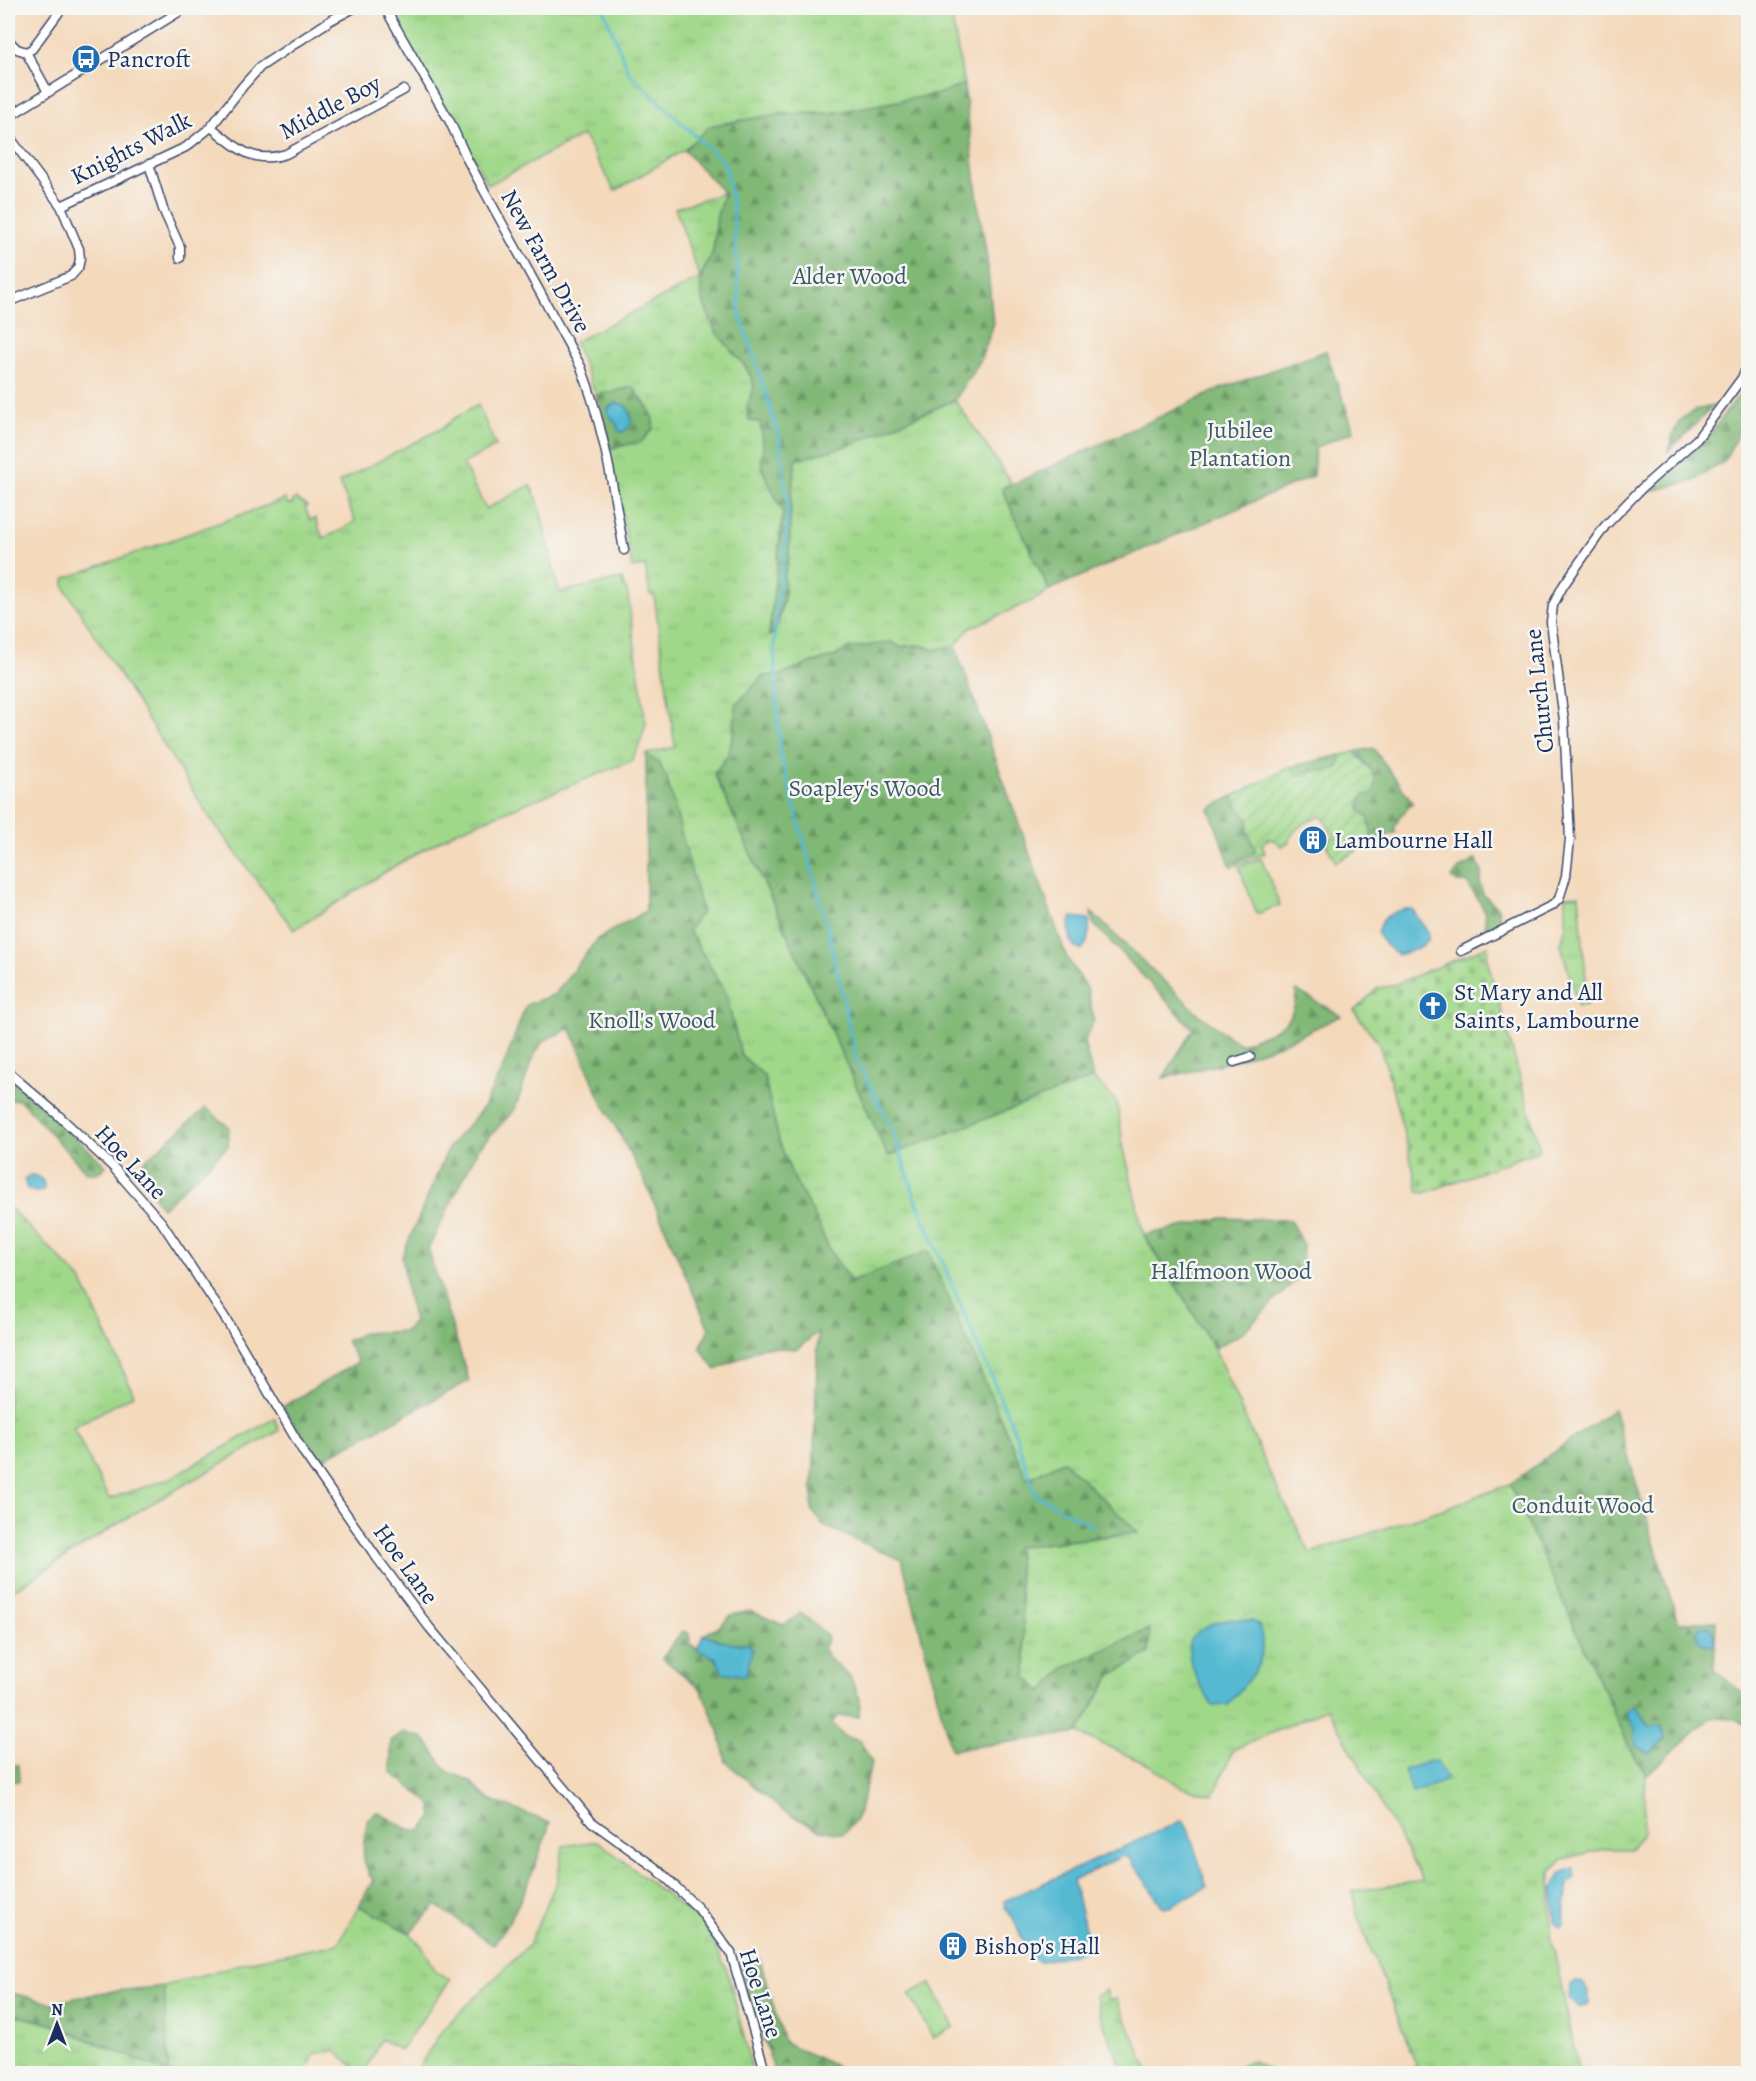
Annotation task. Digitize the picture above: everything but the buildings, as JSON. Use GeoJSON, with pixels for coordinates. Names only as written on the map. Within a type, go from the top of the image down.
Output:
{"type":"FeatureCollection","features":[{"type":"Feature","properties":{"kind":"street"},"geometry":{"type":"LineString","coordinates":[[26,52],[32,49],[62,8]]}},
{"type":"Feature","properties":{"kind":"street"},"geometry":{"type":"LineString","coordinates":[[8,117],[185,8]]}},
{"type":"Feature","properties":{"kind":"street","name":"Knights Walk"},"geometry":{"type":"LineString","coordinates":[[61,206],[186,147],[212,127],[260,67],[331,20],[354,8]]}},
{"type":"Feature","properties":{"kind":"street","name":"New Farm Drive"},"geometry":{"type":"LineString","coordinates":[[385,8],[450,122],[468,161],[581,367],[602,431],[624,550]]}},
{"type":"Feature","properties":{"kind":"street"},"geometry":{"type":"LineString","coordinates":[[8,40],[17,49],[26,52],[48,92]]}},
{"type":"Feature","properties":{"kind":"street","name":"Middle Boy"},"geometry":{"type":"LineString","coordinates":[[212,127],[250,155],[274,158],[286,154],[404,90]]}},
{"type":"Feature","properties":{"kind":"street"},"geometry":{"type":"LineString","coordinates":[[8,135],[10,146],[61,206],[79,249],[80,259],[78,268],[64,280],[8,302]]}},
{"type":"Feature","properties":{"kind":"street"},"geometry":{"type":"LineString","coordinates":[[149,165],[163,209],[180,247],[180,258]]}},
{"type":"Feature","properties":{"kind":"street","name":"Church Lane"},"geometry":{"type":"LineString","coordinates":[[1461,951],[1553,905],[1559,899],[1563,889],[1569,861],[1570,839],[1564,720],[1551,622],[1553,604],[1605,526],[1642,488],[1697,439],[1749,365]]}},
{"type":"Feature","properties":{"kind":"street"},"geometry":{"type":"LineString","coordinates":[[1234,1062],[1250,1057]]}},
{"type":"Feature","properties":{"kind":"street","name":"Hoe Lane"},"geometry":{"type":"LineString","coordinates":[[8,1072],[58,1114],[113,1167],[162,1223],[227,1322],[304,1453],[377,1558],[429,1627],[592,1822],[657,1869],[698,1908],[731,1953],[766,2073]]}},
{"type":"Feature","properties":{"kind":"green space"},"geometry":{"type":"Polygon","coordinates":[[[388,8],[950,8],[964,85],[938,94],[831,113],[779,114],[713,125],[684,150],[615,191],[583,135],[488,185],[388,8]]]}},
{"type":"Feature","properties":{"kind":"green space","name":"Alder Wood"},"geometry":{"type":"Polygon","coordinates":[[[964,85],[987,258],[993,326],[980,361],[955,400],[847,446],[796,460],[791,496],[789,558],[784,576],[785,592],[774,633],[769,636],[783,512],[762,469],[763,439],[760,422],[749,421],[747,407],[754,387],[752,379],[745,366],[716,332],[702,299],[700,278],[713,252],[717,216],[724,193],[684,150],[710,126],[779,114],[831,113],[938,94],[964,85]]]}},
{"type":"Feature","properties":{"kind":"green space"},"geometry":{"type":"Polygon","coordinates":[[[724,193],[717,216],[713,252],[700,278],[675,208],[724,193]]]}},
{"type":"Feature","properties":{"kind":"green space"},"geometry":{"type":"Polygon","coordinates":[[[700,278],[702,299],[716,332],[745,366],[752,379],[754,387],[750,396],[760,422],[763,439],[762,469],[783,512],[769,635],[778,626],[785,592],[784,576],[789,558],[791,496],[796,459],[847,446],[955,400],[1011,482],[1002,489],[1049,590],[1038,598],[970,628],[955,646],[933,650],[917,645],[900,647],[891,642],[871,645],[848,649],[834,657],[812,662],[781,675],[763,676],[736,704],[733,736],[728,756],[714,773],[888,1156],[1093,1078],[1117,1102],[1123,1145],[1144,1235],[1214,1348],[1270,1474],[1310,1553],[1510,1484],[1627,1742],[1646,1775],[1643,1833],[1630,1849],[1604,1849],[1563,1859],[1551,1872],[1551,1935],[1579,2073],[1398,2073],[1417,2066],[1356,1912],[1353,1891],[1423,1881],[1328,1708],[1233,1750],[1214,1795],[1181,1787],[1151,1766],[1078,1733],[1111,1675],[1149,1653],[1149,1630],[1066,1667],[1042,1692],[1027,1678],[1017,1547],[1137,1533],[1027,1480],[928,1252],[851,1282],[830,1251],[793,1177],[779,1141],[764,1076],[741,1055],[725,991],[688,930],[659,764],[646,754],[675,747],[654,595],[650,595],[645,566],[632,568],[609,449],[642,441],[647,406],[640,400],[633,387],[596,395],[574,342],[700,278]]]}},
{"type":"Feature","properties":{"kind":"green space","name":"Jubilee Plantation"},"geometry":{"type":"Polygon","coordinates":[[[1326,351],[1354,431],[1315,448],[1313,476],[1049,590],[1002,489],[1220,389],[1326,351]]]}},
{"type":"Feature","properties":{"kind":"green space"},"geometry":{"type":"Polygon","coordinates":[[[1748,383],[1748,406],[1743,423],[1724,462],[1692,481],[1643,493],[1703,443],[1748,383]]]}},
{"type":"Feature","properties":{"kind":"green space"},"geometry":{"type":"Polygon","coordinates":[[[633,387],[650,411],[653,418],[653,429],[642,441],[609,449],[605,424],[596,395],[633,387]]]}},
{"type":"Feature","properties":{"kind":"green space"},"geometry":{"type":"Polygon","coordinates":[[[478,405],[496,446],[463,464],[486,509],[530,485],[538,501],[559,592],[622,579],[627,591],[646,724],[639,746],[631,761],[457,831],[398,864],[294,930],[210,818],[66,590],[64,584],[66,578],[285,499],[288,505],[293,504],[293,500],[296,499],[307,506],[305,507],[310,520],[315,518],[323,538],[340,531],[355,521],[339,482],[444,427],[453,419],[478,405]]]}},
{"type":"Feature","properties":{"kind":"green space"},"geometry":{"type":"Polygon","coordinates":[[[1713,406],[1668,451],[1677,425],[1687,415],[1713,406]]]}},
{"type":"Feature","properties":{"kind":"green space","name":"Soapley's Wood"},"geometry":{"type":"Polygon","coordinates":[[[891,642],[900,647],[917,645],[933,650],[955,646],[1067,958],[1087,988],[1094,1020],[1084,1042],[1093,1078],[888,1156],[714,773],[728,756],[733,736],[736,705],[763,676],[781,675],[834,657],[847,649],[891,642]]]}},
{"type":"Feature","properties":{"kind":"green space"},"geometry":{"type":"Polygon","coordinates":[[[1373,748],[1413,803],[1400,816],[1394,829],[1396,832],[1372,843],[1369,819],[1360,811],[1360,802],[1371,768],[1354,752],[1373,748]]]}},
{"type":"Feature","properties":{"kind":"green space"},"geometry":{"type":"Polygon","coordinates":[[[1354,752],[1370,769],[1374,778],[1375,790],[1370,795],[1363,795],[1360,802],[1360,811],[1369,819],[1372,843],[1336,862],[1325,843],[1334,836],[1322,816],[1300,827],[1289,841],[1281,846],[1276,841],[1268,839],[1262,844],[1265,853],[1231,867],[1230,864],[1256,852],[1248,831],[1248,819],[1233,796],[1290,767],[1299,776],[1313,771],[1335,769],[1340,762],[1341,755],[1354,752]]]}},
{"type":"Feature","properties":{"kind":"green space","name":"Knoll's Wood"},"geometry":{"type":"Polygon","coordinates":[[[646,754],[659,764],[667,778],[702,912],[688,930],[725,991],[741,1055],[764,1076],[779,1141],[793,1177],[830,1251],[851,1282],[928,1251],[1027,1479],[1063,1461],[1138,1532],[1017,1547],[1027,1678],[1042,1692],[1066,1667],[1150,1629],[1149,1653],[1111,1675],[1078,1733],[951,1750],[902,1560],[824,1526],[812,1510],[818,1332],[797,1349],[763,1347],[716,1370],[700,1348],[709,1329],[644,1180],[601,1100],[570,1028],[543,1041],[533,1057],[515,1109],[478,1149],[428,1249],[469,1381],[319,1461],[282,1407],[358,1362],[346,1341],[363,1333],[405,1331],[414,1322],[402,1256],[449,1147],[483,1108],[505,1062],[526,1005],[555,994],[597,939],[646,911],[646,754]]]}},
{"type":"Feature","properties":{"kind":"green space"},"geometry":{"type":"Polygon","coordinates":[[[1341,755],[1338,766],[1332,771],[1313,771],[1299,777],[1290,767],[1341,755]]]}},
{"type":"Feature","properties":{"kind":"green space"},"geometry":{"type":"Polygon","coordinates":[[[1233,796],[1248,819],[1248,831],[1256,852],[1230,864],[1209,809],[1233,796]]]}},
{"type":"Feature","properties":{"kind":"green space"},"geometry":{"type":"Polygon","coordinates":[[[1261,858],[1280,905],[1257,914],[1239,867],[1261,858]]]}},
{"type":"Feature","properties":{"kind":"green space"},"geometry":{"type":"Polygon","coordinates":[[[1476,859],[1482,872],[1480,884],[1483,894],[1498,908],[1502,929],[1474,943],[1471,939],[1485,932],[1483,908],[1467,882],[1458,882],[1452,878],[1460,868],[1476,859]]]}},
{"type":"Feature","properties":{"kind":"green space"},"geometry":{"type":"Polygon","coordinates":[[[1579,895],[1588,1005],[1578,1006],[1561,945],[1566,926],[1566,896],[1579,895]]]}},
{"type":"Feature","properties":{"kind":"green space"},"geometry":{"type":"Polygon","coordinates":[[[1091,912],[1201,1016],[1240,1044],[1271,1032],[1286,1021],[1292,1013],[1296,990],[1341,1016],[1279,1045],[1229,1062],[1163,1078],[1193,1029],[1093,923],[1091,912]]]}},
{"type":"Feature","properties":{"kind":"green space"},"geometry":{"type":"Polygon","coordinates":[[[1488,946],[1487,959],[1540,1150],[1425,1193],[1419,1192],[1390,1079],[1378,1042],[1354,1011],[1378,988],[1391,986],[1488,946]]]}},
{"type":"Feature","properties":{"kind":"green space"},"geometry":{"type":"Polygon","coordinates":[[[14,1083],[106,1166],[97,1173],[86,1172],[22,1102],[17,1099],[8,1101],[8,1091],[14,1083]]]}},
{"type":"Feature","properties":{"kind":"green space"},"geometry":{"type":"Polygon","coordinates":[[[206,1108],[229,1127],[228,1146],[162,1208],[135,1169],[206,1108]]]}},
{"type":"Feature","properties":{"kind":"green space"},"geometry":{"type":"Polygon","coordinates":[[[8,1206],[81,1280],[134,1395],[73,1427],[109,1499],[171,1478],[275,1418],[279,1431],[135,1513],[8,1592],[8,1206]]]}},
{"type":"Feature","properties":{"kind":"green space","name":"Halfmoon Wood"},"geometry":{"type":"Polygon","coordinates":[[[1222,1218],[1290,1220],[1303,1245],[1301,1275],[1241,1334],[1214,1348],[1144,1235],[1222,1218]]]}},
{"type":"Feature","properties":{"kind":"green space","name":"Conduit Wood"},"geometry":{"type":"Polygon","coordinates":[[[1614,1409],[1678,1623],[1716,1621],[1714,1670],[1748,1697],[1748,1725],[1736,1719],[1710,1718],[1646,1775],[1627,1742],[1510,1484],[1614,1409]]]}},
{"type":"Feature","properties":{"kind":"green space"},"geometry":{"type":"Polygon","coordinates":[[[750,1611],[784,1625],[801,1613],[828,1636],[823,1649],[832,1661],[849,1675],[860,1699],[859,1717],[837,1716],[832,1723],[843,1736],[860,1741],[872,1762],[857,1818],[843,1834],[820,1830],[783,1811],[726,1762],[719,1731],[700,1688],[662,1658],[682,1631],[689,1633],[690,1644],[745,1676],[752,1651],[703,1635],[719,1627],[731,1615],[750,1611]]]}},
{"type":"Feature","properties":{"kind":"green space"},"geometry":{"type":"Polygon","coordinates":[[[403,1732],[424,1738],[447,1771],[470,1781],[488,1799],[550,1823],[520,1902],[493,1945],[436,1905],[410,1933],[359,1906],[373,1880],[364,1859],[368,1819],[377,1812],[408,1829],[421,1831],[433,1817],[430,1803],[391,1772],[391,1741],[403,1732]]]}},
{"type":"Feature","properties":{"kind":"green space"},"geometry":{"type":"Polygon","coordinates":[[[8,1764],[18,1765],[19,1781],[8,1781],[8,1764]]]}},
{"type":"Feature","properties":{"kind":"green space"},"geometry":{"type":"Polygon","coordinates":[[[598,1841],[705,1926],[727,1970],[753,2073],[415,2073],[443,2029],[528,1946],[557,1881],[563,1846],[598,1841]]]}},
{"type":"Feature","properties":{"kind":"green space"},"geometry":{"type":"Polygon","coordinates":[[[359,1906],[410,1933],[422,1946],[437,1973],[451,1979],[400,2050],[381,2039],[364,2073],[335,2051],[315,2053],[305,2073],[8,2074],[8,2013],[51,2024],[168,2072],[164,1986],[251,1961],[338,1944],[359,1906]]]}},
{"type":"Feature","properties":{"kind":"green space"},"geometry":{"type":"Polygon","coordinates":[[[759,1957],[784,2042],[850,2073],[775,2073],[739,1965],[759,1957]]]}},
{"type":"Feature","properties":{"kind":"green space"},"geometry":{"type":"Polygon","coordinates":[[[931,1983],[954,2027],[933,2038],[909,1994],[931,1983]]]}},
{"type":"Feature","properties":{"kind":"green space"},"geometry":{"type":"Polygon","coordinates":[[[164,1986],[169,2073],[51,2024],[8,2013],[8,1992],[52,2003],[105,1992],[164,1986]]]}},
{"type":"Feature","properties":{"kind":"green space"},"geometry":{"type":"Polygon","coordinates":[[[1106,1990],[1110,2001],[1116,1999],[1150,2073],[1125,2073],[1106,2030],[1095,1996],[1106,1990]]]}},
{"type":"Feature","properties":{"kind":"green space"},"geometry":{"type":"Polygon","coordinates":[[[1253,2061],[1274,2073],[1223,2073],[1253,2061]]]}},
{"type":"Feature","properties":{"kind":"water"},"geometry":{"type":"Polygon","coordinates":[[[616,403],[625,405],[631,416],[629,427],[622,432],[618,430],[608,413],[608,408],[616,403]]]}},
{"type":"Feature","properties":{"kind":"water"},"geometry":{"type":"Polygon","coordinates":[[[1405,909],[1412,909],[1429,933],[1428,940],[1420,947],[1399,955],[1386,946],[1377,932],[1387,916],[1405,909]]]}},
{"type":"Feature","properties":{"kind":"water"},"geometry":{"type":"Polygon","coordinates":[[[1072,917],[1089,919],[1087,940],[1081,950],[1075,948],[1071,937],[1069,929],[1072,917]]]}},
{"type":"Feature","properties":{"kind":"water"},"geometry":{"type":"Polygon","coordinates":[[[30,1175],[41,1179],[44,1185],[43,1191],[35,1192],[27,1189],[24,1179],[30,1175]]]}},
{"type":"Feature","properties":{"kind":"water"},"geometry":{"type":"Polygon","coordinates":[[[1229,1619],[1252,1621],[1259,1625],[1262,1650],[1256,1669],[1228,1705],[1213,1706],[1192,1666],[1190,1641],[1201,1630],[1229,1619]]]}},
{"type":"Feature","properties":{"kind":"water"},"geometry":{"type":"Polygon","coordinates":[[[1701,1626],[1709,1626],[1713,1633],[1715,1646],[1699,1640],[1697,1633],[1701,1626]]]}},
{"type":"Feature","properties":{"kind":"water"},"geometry":{"type":"Polygon","coordinates":[[[703,1635],[732,1644],[748,1644],[752,1651],[745,1676],[722,1672],[716,1658],[697,1650],[703,1635]]]}},
{"type":"Feature","properties":{"kind":"water"},"geometry":{"type":"Polygon","coordinates":[[[1635,1705],[1649,1727],[1661,1725],[1665,1739],[1650,1753],[1636,1746],[1635,1729],[1626,1713],[1635,1705]]]}},
{"type":"Feature","properties":{"kind":"water"},"geometry":{"type":"Polygon","coordinates":[[[1437,1761],[1447,1780],[1412,1793],[1404,1770],[1437,1761]]]}},
{"type":"Feature","properties":{"kind":"water"},"geometry":{"type":"Polygon","coordinates":[[[1183,1820],[1188,1828],[1207,1887],[1170,1907],[1163,1907],[1129,1858],[1122,1856],[1073,1881],[1090,1947],[1081,1952],[1039,1962],[1030,1957],[1013,1918],[1005,1908],[1004,1901],[1183,1820]]]}},
{"type":"Feature","properties":{"kind":"water"},"geometry":{"type":"Polygon","coordinates":[[[1574,1868],[1576,1878],[1568,1884],[1563,1925],[1560,1927],[1555,1922],[1553,1889],[1561,1873],[1574,1868]]]}},
{"type":"Feature","properties":{"kind":"water"},"geometry":{"type":"Polygon","coordinates":[[[1576,1982],[1585,1984],[1589,1993],[1589,2004],[1579,2008],[1569,2000],[1570,1985],[1576,1982]]]}},
{"type":"Feature","properties":{"kind":"waterway"},"geometry":{"type":"LineString","coordinates":[[603,8],[629,73],[725,164],[733,208],[740,316],[780,440],[788,509],[774,649],[780,753],[829,933],[856,1059],[892,1129],[918,1205],[1013,1427],[1036,1495],[1093,1526]]}},
{"type":"Feature","properties":{"kind":"place","name":"Pancroft"},"geometry":{"type":"Point","coordinates":[86,59]}},
{"type":"Feature","properties":{"kind":"place","name":"Lambourne Hall"},"geometry":{"type":"Point","coordinates":[1313,840]}},
{"type":"Feature","properties":{"kind":"place","name":"St Mary and All Saints, Lambourne"},"geometry":{"type":"Point","coordinates":[1433,1006]}},
{"type":"Feature","properties":{"kind":"place","name":"Bishop's Hall"},"geometry":{"type":"Point","coordinates":[953,1946]}}]}
